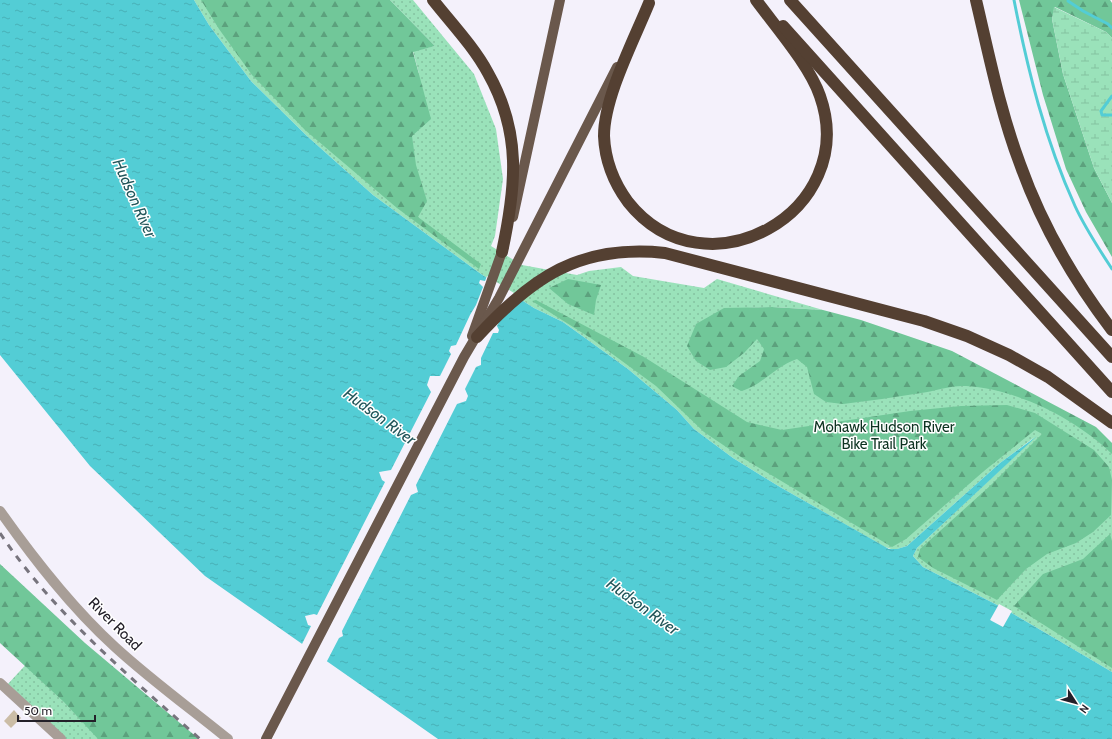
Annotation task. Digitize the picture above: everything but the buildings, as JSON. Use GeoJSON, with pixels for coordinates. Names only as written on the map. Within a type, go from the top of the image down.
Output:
{"type":"FeatureCollection","features":[{"type":"Feature","properties":{"kind":"highway"},"geometry":{"type":"LineString","coordinates":[[433,0],[488,72],[505,108],[511,131],[514,158],[513,211],[502,252]]}},
{"type":"Feature","properties":{"kind":"highway"},"geometry":{"type":"LineString","coordinates":[[650,2],[607,108],[604,136],[607,161],[618,186],[626,198],[644,218],[656,227],[682,239],[697,243],[713,244],[745,240],[775,226],[789,216],[801,204],[811,188],[819,173],[824,155],[826,124],[820,95],[808,71],[756,0]]}},
{"type":"Feature","properties":{"kind":"highway"},"geometry":{"type":"LineString","coordinates":[[760,0],[1112,392]]}},
{"type":"Feature","properties":{"kind":"highway"},"geometry":{"type":"LineString","coordinates":[[790,0],[1112,357]]}},
{"type":"Feature","properties":{"kind":"highway"},"geometry":{"type":"LineString","coordinates":[[976,0],[1011,139],[1028,184],[1059,250],[1086,293],[1112,330]]}},
{"type":"Feature","properties":{"kind":"highway"},"geometry":{"type":"LineString","coordinates":[[477,337],[502,310],[534,283],[566,265],[597,255],[614,252],[648,251],[682,256],[946,328],[988,345],[1028,366],[1068,391],[1112,423]]}},
{"type":"Feature","properties":{"kind":"main road"},"geometry":{"type":"LineString","coordinates":[[513,211],[560,0]]}},
{"type":"Feature","properties":{"kind":"main road"},"geometry":{"type":"LineString","coordinates":[[266,739],[464,357],[499,298],[650,2]]}},
{"type":"Feature","properties":{"kind":"main road"},"geometry":{"type":"LineString","coordinates":[[464,357],[502,252]]}},
{"type":"Feature","properties":{"kind":"street","name":"River Road"},"geometry":{"type":"LineString","coordinates":[[0,511],[37,562],[96,629],[142,670],[228,739]]}},
{"type":"Feature","properties":{"kind":"street"},"geometry":{"type":"LineString","coordinates":[[0,683],[61,739]]}},
{"type":"Feature","properties":{"kind":"green space","name":"Mohawk Hudson River Bike Trail Park"},"geometry":{"type":"Polygon","coordinates":[[[194,0],[367,0],[419,74],[413,51],[435,46],[390,0],[413,0],[474,74],[496,129],[503,179],[495,236],[491,246],[522,265],[577,275],[589,271],[621,267],[633,276],[704,288],[717,279],[823,310],[772,307],[747,308],[942,351],[1096,432],[1112,449],[1112,672],[1005,609],[923,567],[913,556],[917,548],[1035,437],[1000,463],[907,546],[894,550],[885,547],[780,487],[733,458],[694,429],[677,410],[628,369],[563,322],[534,308],[481,274],[373,195],[307,136],[251,81],[209,25],[194,0]]]}},
{"type":"Feature","properties":{"kind":"green space"},"geometry":{"type":"Polygon","coordinates":[[[201,0],[390,0],[435,46],[413,52],[431,119],[412,136],[416,165],[427,201],[418,217],[481,264],[479,269],[397,208],[305,130],[252,75],[219,29],[201,0]]]}},
{"type":"Feature","properties":{"kind":"green space"},"geometry":{"type":"Polygon","coordinates":[[[1019,0],[1110,0],[1112,3],[1112,38],[1106,32],[1055,7],[1052,19],[1063,74],[1094,168],[1112,203],[1112,257],[1086,212],[1066,169],[1043,95],[1019,0]]]}},
{"type":"Feature","properties":{"kind":"green space"},"geometry":{"type":"Polygon","coordinates":[[[1054,7],[1106,32],[1112,38],[1112,203],[1094,168],[1063,74],[1052,19],[1054,7]]]}},
{"type":"Feature","properties":{"kind":"green space"},"geometry":{"type":"Polygon","coordinates":[[[568,279],[601,285],[596,300],[594,315],[568,304],[549,288],[568,279]]]}},
{"type":"Feature","properties":{"kind":"green space"},"geometry":{"type":"Polygon","coordinates":[[[536,300],[644,357],[747,422],[782,430],[910,411],[961,406],[1007,405],[1035,413],[1094,450],[1109,467],[1112,480],[1111,515],[1093,532],[1076,543],[1047,554],[1026,569],[997,600],[933,568],[918,557],[920,549],[991,485],[1042,434],[1035,430],[984,471],[906,539],[892,547],[741,457],[704,432],[656,386],[592,339],[532,301],[536,300]]]}},
{"type":"Feature","properties":{"kind":"green space"},"geometry":{"type":"Polygon","coordinates":[[[772,307],[823,310],[861,320],[952,351],[1096,427],[1112,443],[1112,454],[1081,429],[1063,418],[1045,408],[1005,393],[985,388],[961,386],[843,404],[826,402],[814,394],[807,367],[797,359],[781,367],[748,389],[741,391],[732,386],[739,376],[760,361],[764,349],[757,339],[744,353],[726,367],[710,370],[696,361],[687,346],[696,324],[724,308],[772,307]]]}},
{"type":"Feature","properties":{"kind":"green space"},"geometry":{"type":"Polygon","coordinates":[[[1110,534],[1112,541],[1112,668],[1014,606],[1043,574],[1083,559],[1110,534]]]}},
{"type":"Feature","properties":{"kind":"green space"},"geometry":{"type":"Polygon","coordinates":[[[0,564],[85,643],[199,739],[98,739],[64,702],[0,643],[0,564]]]}},
{"type":"Feature","properties":{"kind":"green space"},"geometry":{"type":"Polygon","coordinates":[[[31,659],[139,739],[64,739],[7,685],[31,659]]]}},
{"type":"Feature","properties":{"kind":"water","name":"Hudson River"},"geometry":{"type":"Polygon","coordinates":[[[0,0],[194,0],[209,25],[251,81],[307,136],[373,195],[481,274],[534,308],[563,322],[628,369],[677,410],[694,429],[733,458],[780,487],[889,549],[897,549],[907,546],[1000,463],[1037,436],[917,548],[913,556],[923,567],[1005,609],[1112,672],[1112,739],[438,739],[205,576],[90,466],[0,355],[0,0]]]}},
{"type":"Feature","properties":{"kind":"pier"},"geometry":{"type":"Polygon","coordinates":[[[487,276],[514,293],[497,326],[499,330],[498,333],[493,333],[481,358],[481,365],[476,367],[465,389],[468,396],[466,401],[457,404],[416,485],[418,492],[411,495],[342,631],[343,636],[339,638],[326,663],[301,646],[311,626],[308,625],[305,616],[314,614],[317,615],[385,482],[382,480],[379,472],[391,470],[431,392],[427,385],[430,376],[440,376],[451,354],[449,351],[451,346],[456,345],[476,305],[483,287],[479,283],[480,280],[485,281],[487,276]]]}},
{"type":"Feature","properties":{"kind":"pier"},"geometry":{"type":"Polygon","coordinates":[[[999,604],[1012,611],[1003,627],[990,620],[999,604]]]}},
{"type":"Feature","properties":{"kind":"waterway"},"geometry":{"type":"LineString","coordinates":[[1014,0],[1038,105],[1064,181],[1092,238],[1112,269]]}},
{"type":"Feature","properties":{"kind":"waterway"},"geometry":{"type":"LineString","coordinates":[[1068,1],[1108,24],[1112,28]]}},
{"type":"Feature","properties":{"kind":"waterway"},"geometry":{"type":"LineString","coordinates":[[1112,96],[1101,111],[1102,115],[1112,115]]}},
{"type":"Feature","properties":{"kind":"railway"},"geometry":{"type":"LineString","coordinates":[[0,533],[21,562],[68,617],[119,667],[200,739]]}}]}
